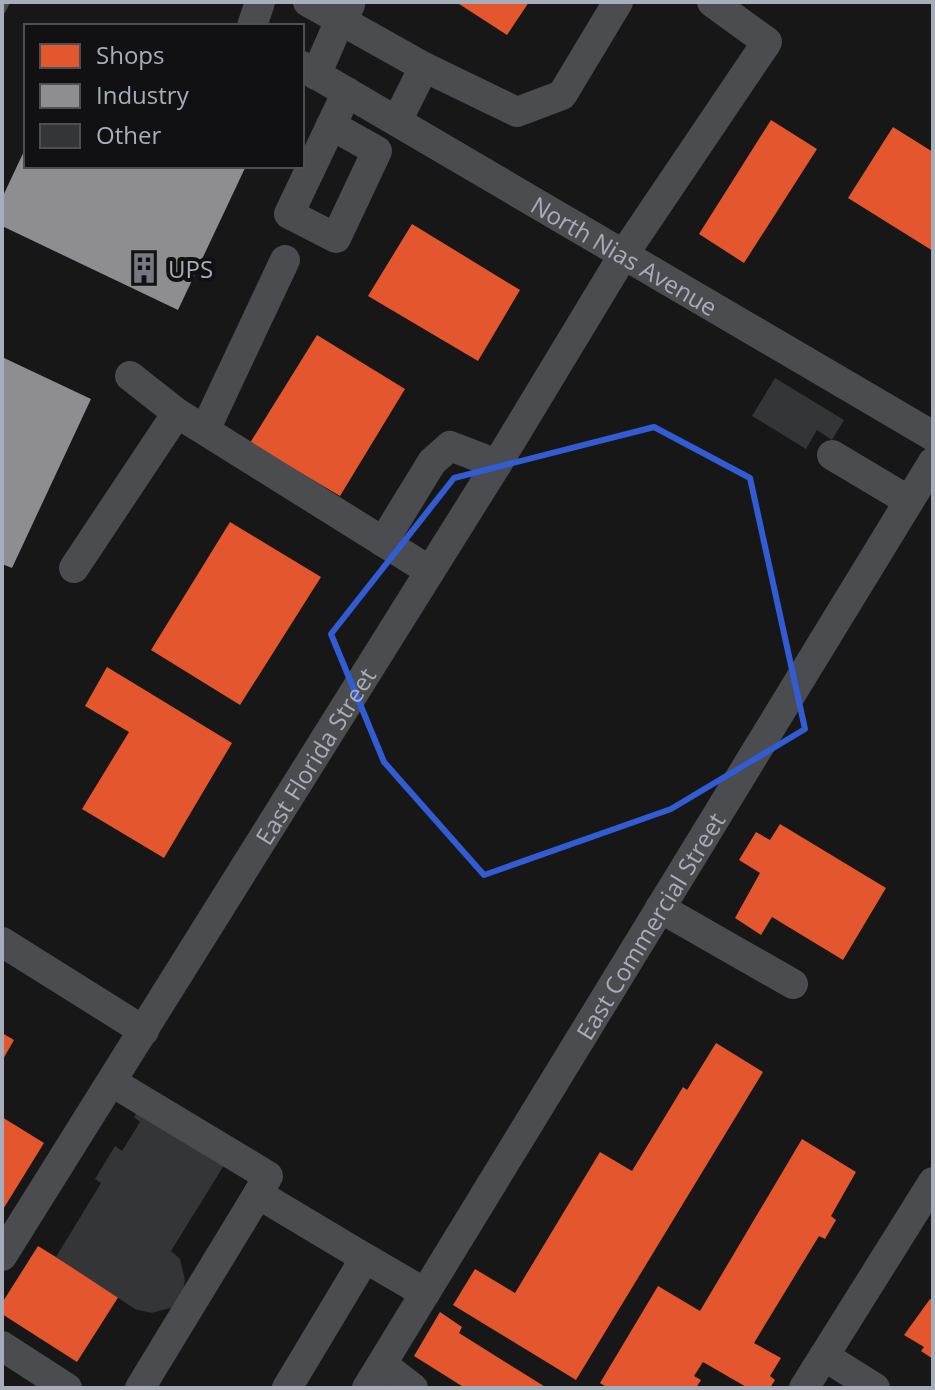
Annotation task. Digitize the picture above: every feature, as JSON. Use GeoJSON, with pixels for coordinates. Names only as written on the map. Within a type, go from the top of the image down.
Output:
{"type":"FeatureCollection","features":[{"type":"Feature","properties":{"kind":"street"},"geometry":{"type":"LineString","coordinates":[[253,24],[260,2]]}},
{"type":"Feature","properties":{"kind":"street"},"geometry":{"type":"LineString","coordinates":[[308,2],[346,11],[424,67],[517,112],[562,95],[618,2]]}},
{"type":"Feature","properties":{"kind":"street","name":"East Florida Street"},"geometry":{"type":"LineString","coordinates":[[4,1250],[497,464],[624,254],[767,42],[712,2]]}},
{"type":"Feature","properties":{"kind":"street"},"geometry":{"type":"LineString","coordinates":[[309,70],[346,11]]}},
{"type":"Feature","properties":{"kind":"street"},"geometry":{"type":"LineString","coordinates":[[397,121],[424,67]]}},
{"type":"Feature","properties":{"kind":"street","name":"North Nias Avenue"},"geometry":{"type":"LineString","coordinates":[[309,70],[933,436]]}},
{"type":"Feature","properties":{"kind":"street"},"geometry":{"type":"LineString","coordinates":[[331,125],[347,92]]}},
{"type":"Feature","properties":{"kind":"street"},"geometry":{"type":"LineString","coordinates":[[205,430],[285,260]]}},
{"type":"Feature","properties":{"kind":"street"},"geometry":{"type":"LineString","coordinates":[[130,376],[177,413],[430,571]]}},
{"type":"Feature","properties":{"kind":"street"},"geometry":{"type":"LineString","coordinates":[[74,568],[177,413]]}},
{"type":"Feature","properties":{"kind":"street"},"geometry":{"type":"LineString","coordinates":[[383,542],[432,462],[450,446],[497,464]]}},
{"type":"Feature","properties":{"kind":"street"},"geometry":{"type":"LineString","coordinates":[[832,455],[909,501]]}},
{"type":"Feature","properties":{"kind":"street","name":"East Commercial Street"},"geometry":{"type":"LineString","coordinates":[[374,1376],[933,462]]}},
{"type":"Feature","properties":{"kind":"street"},"geometry":{"type":"LineString","coordinates":[[660,908],[793,984]]}},
{"type":"Feature","properties":{"kind":"street"},"geometry":{"type":"LineString","coordinates":[[2,942],[144,1031]]}},
{"type":"Feature","properties":{"kind":"street"},"geometry":{"type":"LineString","coordinates":[[112,1082],[268,1176],[140,1388]]}},
{"type":"Feature","properties":{"kind":"street"},"geometry":{"type":"LineString","coordinates":[[804,1388],[933,1182]]}},
{"type":"Feature","properties":{"kind":"street"},"geometry":{"type":"LineString","coordinates":[[258,1194],[425,1293]]}},
{"type":"Feature","properties":{"kind":"street"},"geometry":{"type":"LineString","coordinates":[[287,1388],[365,1258]]}},
{"type":"Feature","properties":{"kind":"street"},"geometry":{"type":"LineString","coordinates":[[2,1346],[67,1388]]}},
{"type":"Feature","properties":{"kind":"street"},"geometry":{"type":"LineString","coordinates":[[824,1356],[875,1388]]}},
{"type":"Feature","properties":{"kind":"street"},"geometry":{"type":"LineString","coordinates":[[374,1376],[413,1388]]}},
{"type":"Feature","properties":{"kind":"highlighted area"},"geometry":{"type":"Polygon","coordinates":[[[654,427],[750,478],[805,729],[671,809],[484,875],[384,762],[331,634],[454,478],[654,427]]]}},
{"type":"Feature","properties":{"kind":"building: Shops"},"geometry":{"type":"Polygon","coordinates":[[[456,2],[529,2],[507,35],[456,2]]]}},
{"type":"Feature","properties":{"kind":"building: Shops"},"geometry":{"type":"Polygon","coordinates":[[[771,120],[817,149],[744,263],[699,234],[771,120]]]}},
{"type":"Feature","properties":{"kind":"building: Shops"},"geometry":{"type":"Polygon","coordinates":[[[893,127],[933,152],[933,251],[848,198],[893,127]]]}},
{"type":"Feature","properties":{"kind":"building: Shops"},"geometry":{"type":"Polygon","coordinates":[[[412,224],[520,290],[478,361],[368,296],[412,224]]]}},
{"type":"Feature","properties":{"kind":"building: Shops"},"geometry":{"type":"Polygon","coordinates":[[[317,335],[405,389],[340,496],[250,443],[317,335]]]}},
{"type":"Feature","properties":{"kind":"building: Shops"},"geometry":{"type":"Polygon","coordinates":[[[230,522],[321,577],[240,705],[151,650],[230,522]]]}},
{"type":"Feature","properties":{"kind":"building: Shops"},"geometry":{"type":"Polygon","coordinates":[[[107,667],[232,743],[164,858],[82,809],[129,732],[85,706],[107,667]]]}},
{"type":"Feature","properties":{"kind":"building: Shops"},"geometry":{"type":"Polygon","coordinates":[[[780,824],[886,888],[843,960],[772,917],[761,935],[735,918],[760,873],[739,860],[756,832],[770,840],[780,824]]]}},
{"type":"Feature","properties":{"kind":"building: Shops"},"geometry":{"type":"Polygon","coordinates":[[[2,1033],[14,1040],[2,1061],[2,1033]]]}},
{"type":"Feature","properties":{"kind":"building: Shops"},"geometry":{"type":"Polygon","coordinates":[[[716,1043],[763,1072],[576,1380],[453,1305],[475,1269],[515,1293],[600,1152],[632,1171],[683,1087],[687,1090],[716,1043]]]}},
{"type":"Feature","properties":{"kind":"building: Shops"},"geometry":{"type":"Polygon","coordinates":[[[2,1117],[44,1143],[2,1211],[2,1117]]]}},
{"type":"Feature","properties":{"kind":"building: Shops"},"geometry":{"type":"Polygon","coordinates":[[[802,1139],[856,1172],[831,1216],[836,1220],[825,1239],[819,1236],[754,1343],[781,1358],[770,1376],[775,1380],[770,1388],[748,1388],[703,1362],[694,1376],[701,1380],[696,1388],[608,1388],[600,1383],[658,1286],[700,1311],[802,1139]]]}},
{"type":"Feature","properties":{"kind":"building: Shops"},"geometry":{"type":"Polygon","coordinates":[[[38,1246],[119,1296],[77,1362],[2,1314],[2,1303],[38,1246]]]}},
{"type":"Feature","properties":{"kind":"building: Shops"},"geometry":{"type":"Polygon","coordinates":[[[930,1299],[933,1301],[933,1359],[921,1351],[924,1347],[904,1335],[930,1299]]]}},
{"type":"Feature","properties":{"kind":"building: Shops"},"geometry":{"type":"Polygon","coordinates":[[[440,1312],[462,1327],[459,1333],[547,1388],[465,1388],[414,1356],[440,1312]]]}},
{"type":"Feature","properties":{"kind":"building: Industry","name":"UPS"},"geometry":{"type":"Polygon","coordinates":[[[24,151],[24,168],[245,168],[178,310],[2,226],[2,198],[24,151]]]}},
{"type":"Feature","properties":{"kind":"building: Industry"},"geometry":{"type":"Polygon","coordinates":[[[2,357],[91,399],[12,568],[2,564],[2,357]]]}},
{"type":"Feature","properties":{"kind":"building: Other"},"geometry":{"type":"Polygon","coordinates":[[[775,378],[844,420],[832,440],[817,430],[806,449],[752,416],[775,378]]]}},
{"type":"Feature","properties":{"kind":"building: Other"},"geometry":{"type":"Polygon","coordinates":[[[139,1109],[226,1162],[171,1251],[180,1259],[186,1304],[151,1313],[135,1309],[56,1257],[101,1183],[95,1179],[115,1146],[122,1151],[140,1122],[134,1117],[139,1109]]]}},
{"type":"Feature","properties":{"kind":"railway"},"geometry":{"type":"LineString","coordinates":[[2,12],[7,2]]}},
{"type":"Feature","properties":{"kind":"place","name":"UPS"},"geometry":{"type":"Point","coordinates":[144,268]}}]}
